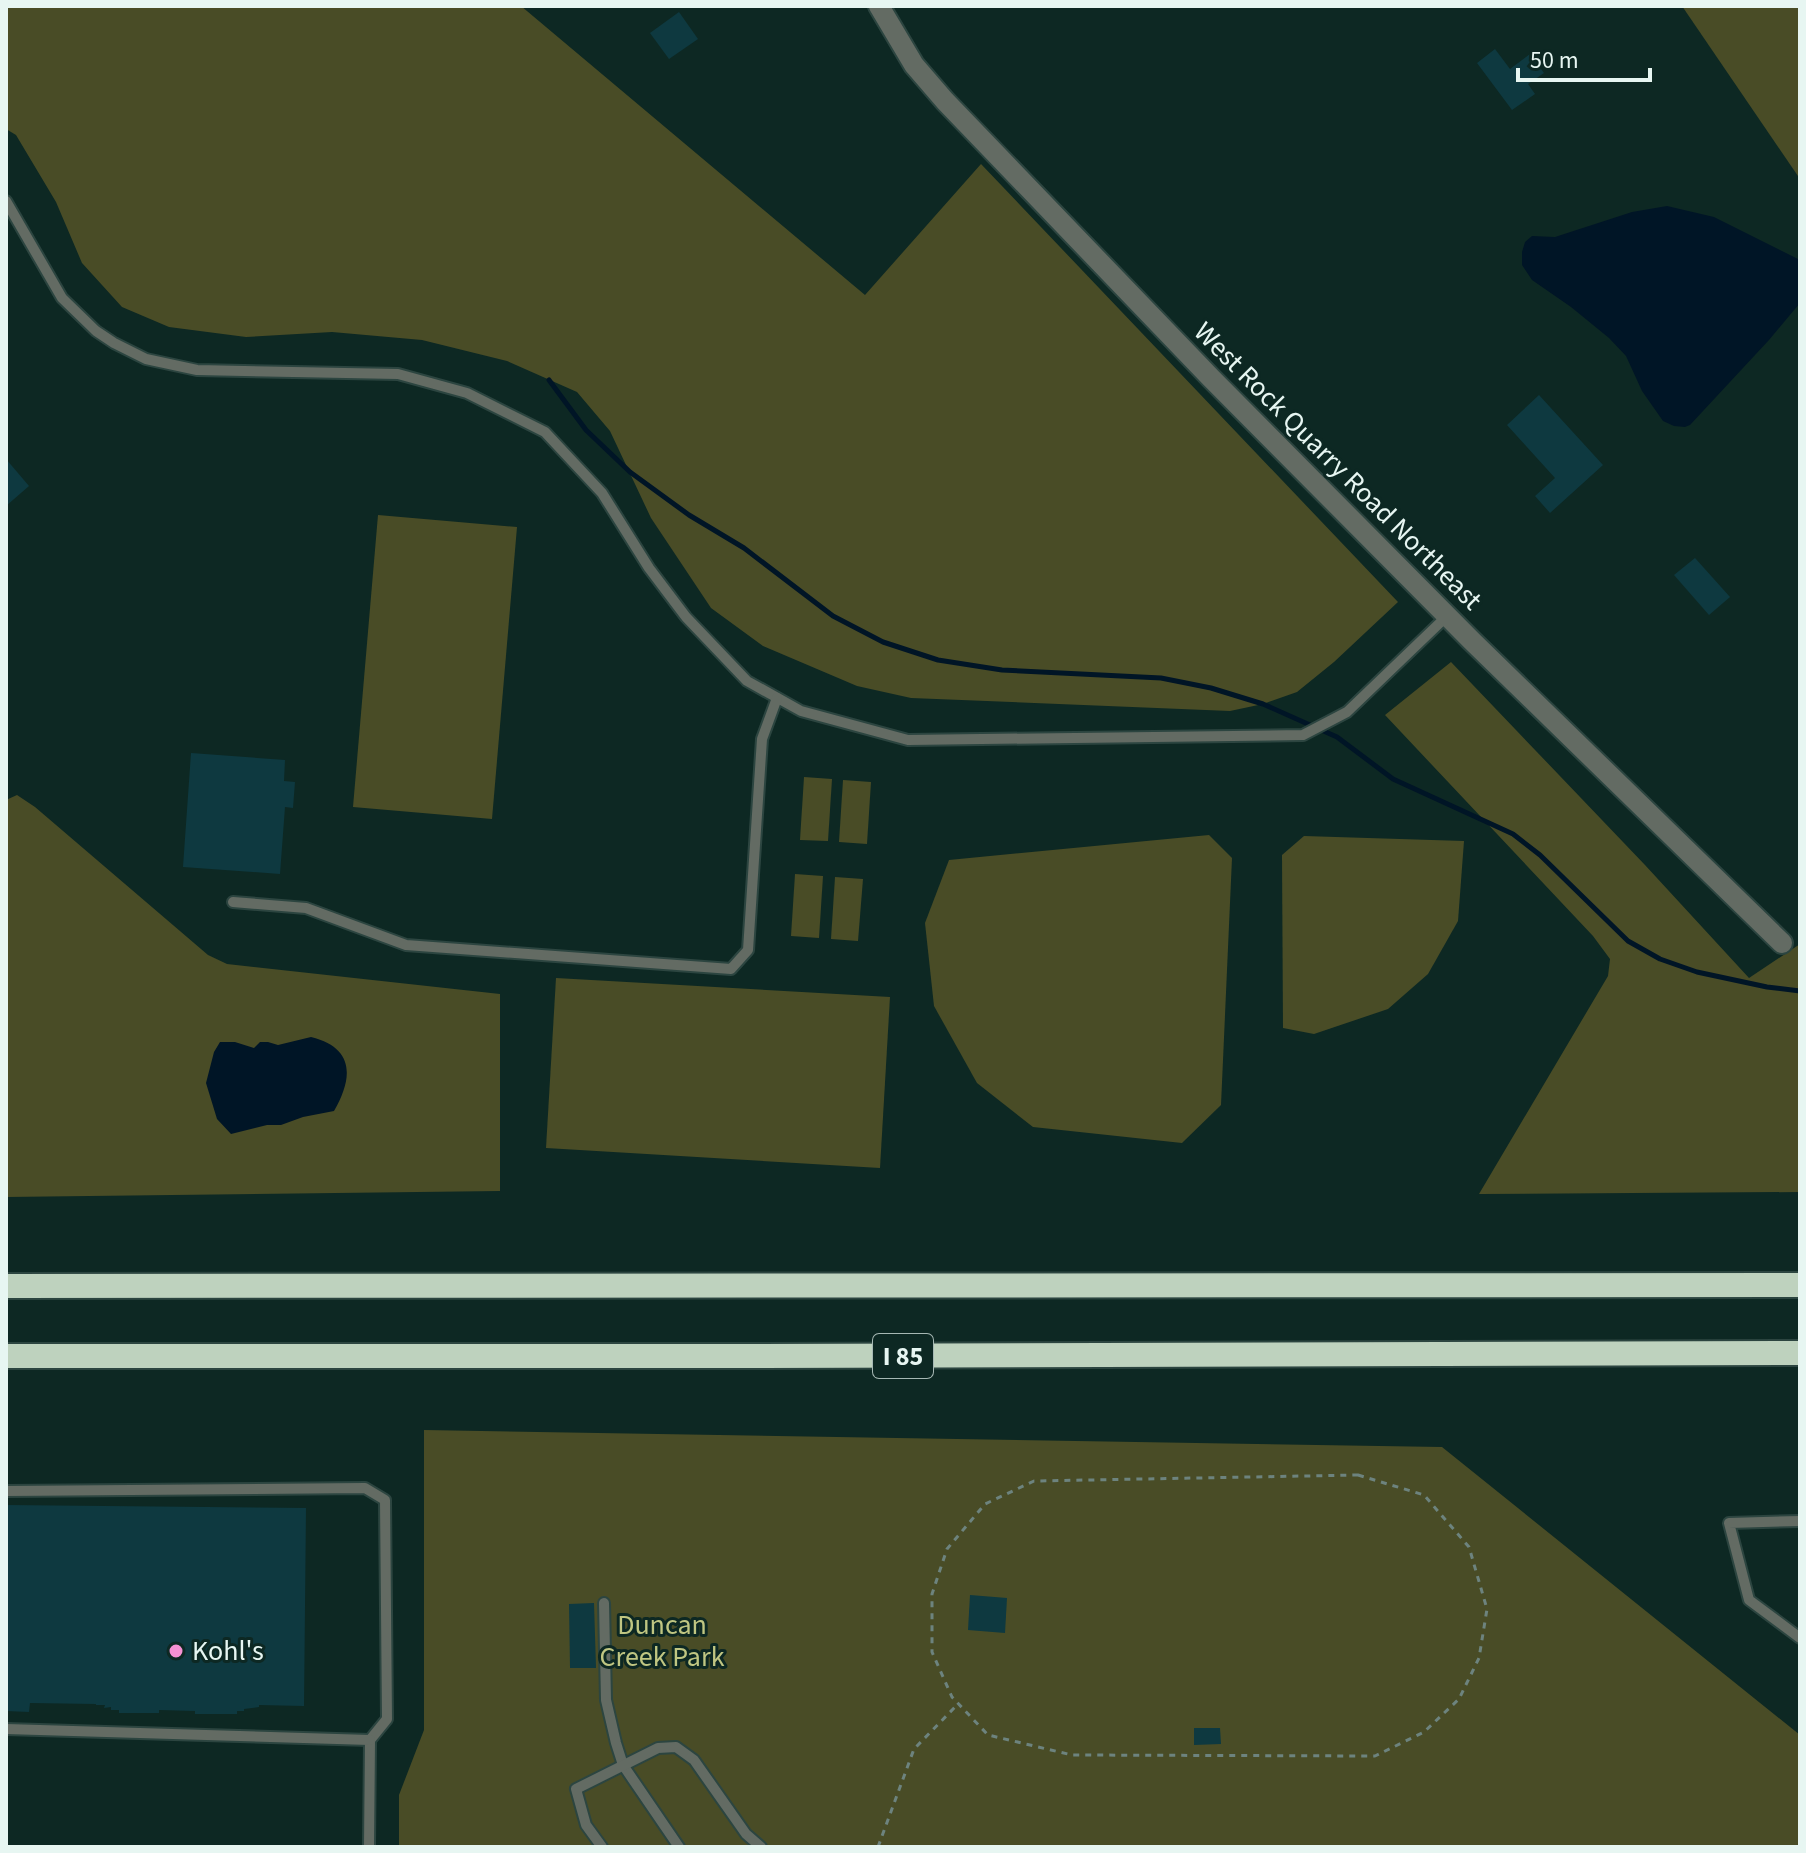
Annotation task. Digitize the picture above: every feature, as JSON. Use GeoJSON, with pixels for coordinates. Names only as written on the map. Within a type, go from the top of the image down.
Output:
{"type":"FeatureCollection","features":[{"type":"Feature","properties":{"kind":"highway"},"geometry":{"type":"LineString","coordinates":[[6,1286],[1800,1285]]}},
{"type":"Feature","properties":{"kind":"highway","name":"I 85"},"geometry":{"type":"LineString","coordinates":[[6,1356],[1800,1353]]}},
{"type":"Feature","properties":{"kind":"street","name":"West Rock Quarry Road Northeast"},"geometry":{"type":"LineString","coordinates":[[879,6],[914,65],[945,101],[1201,368],[1447,616],[1782,943]]}},
{"type":"Feature","properties":{"kind":"lane"},"geometry":{"type":"LineString","coordinates":[[6,201],[62,298],[96,331],[146,359],[197,370],[398,374],[467,393],[545,432],[602,493],[649,568],[686,617],[747,681],[801,711],[908,740],[1303,735],[1347,712],[1447,616]]}},
{"type":"Feature","properties":{"kind":"lane"},"geometry":{"type":"LineString","coordinates":[[233,902],[306,908],[406,945],[731,969],[748,950],[762,739],[777,698]]}},
{"type":"Feature","properties":{"kind":"lane"},"geometry":{"type":"LineString","coordinates":[[6,1491],[365,1488],[385,1500],[387,1719],[370,1740],[369,1847]]}},
{"type":"Feature","properties":{"kind":"lane"},"geometry":{"type":"LineString","coordinates":[[1800,1521],[1729,1523],[1749,1600],[1800,1638]]}},
{"type":"Feature","properties":{"kind":"lane"},"geometry":{"type":"LineString","coordinates":[[604,1603],[606,1700],[623,1765],[679,1847]]}},
{"type":"Feature","properties":{"kind":"lane"},"geometry":{"type":"LineString","coordinates":[[6,1729],[370,1740]]}},
{"type":"Feature","properties":{"kind":"lane"},"geometry":{"type":"LineString","coordinates":[[602,1847],[586,1825],[576,1789],[658,1748],[676,1747],[694,1760],[746,1834],[761,1847]]}},
{"type":"Feature","properties":{"kind":"path"},"geometry":{"type":"LineString","coordinates":[[1358,1475],[1424,1495],[1469,1547],[1487,1609],[1479,1658],[1459,1699],[1424,1732],[1375,1756],[1072,1755],[988,1735],[958,1704],[932,1652],[932,1594],[935,1583],[947,1549],[985,1504],[1034,1481],[1358,1475]]}},
{"type":"Feature","properties":{"kind":"path"},"geometry":{"type":"LineString","coordinates":[[878,1847],[914,1749],[958,1704]]}},
{"type":"Feature","properties":{"kind":"green space"},"geometry":{"type":"Polygon","coordinates":[[[6,6],[521,6],[865,295],[981,164],[1398,602],[1297,692],[1230,711],[911,698],[857,686],[763,646],[711,608],[651,518],[610,431],[577,392],[507,361],[422,340],[332,332],[246,337],[169,327],[122,307],[82,263],[56,202],[16,135],[6,129],[6,6]]]}},
{"type":"Feature","properties":{"kind":"green space"},"geometry":{"type":"Polygon","coordinates":[[[1682,6],[1800,6],[1800,179],[1682,6]]]}},
{"type":"Feature","properties":{"kind":"green space"},"geometry":{"type":"Polygon","coordinates":[[[378,515],[517,527],[492,819],[353,807],[378,515]]]}},
{"type":"Feature","properties":{"kind":"green space"},"geometry":{"type":"Polygon","coordinates":[[[1451,662],[1749,978],[1800,944],[1800,1192],[1479,1194],[1608,976],[1610,959],[1593,936],[1385,715],[1451,662]]]}},
{"type":"Feature","properties":{"kind":"green space"},"geometry":{"type":"Polygon","coordinates":[[[804,777],[832,779],[828,841],[800,840],[804,777]]]}},
{"type":"Feature","properties":{"kind":"green space"},"geometry":{"type":"Polygon","coordinates":[[[843,780],[871,782],[867,844],[839,842],[843,780]]]}},
{"type":"Feature","properties":{"kind":"green space"},"geometry":{"type":"Polygon","coordinates":[[[17,795],[208,955],[227,964],[500,994],[500,1191],[6,1197],[6,800],[17,795]]]}},
{"type":"Feature","properties":{"kind":"green space"},"geometry":{"type":"Polygon","coordinates":[[[1209,835],[1232,858],[1221,1105],[1182,1143],[1033,1127],[977,1083],[934,1006],[925,923],[949,860],[1209,835]]]}},
{"type":"Feature","properties":{"kind":"green space"},"geometry":{"type":"Polygon","coordinates":[[[1304,836],[1464,841],[1458,921],[1428,974],[1388,1009],[1314,1034],[1283,1028],[1282,855],[1304,836]]]}},
{"type":"Feature","properties":{"kind":"green space"},"geometry":{"type":"Polygon","coordinates":[[[795,874],[823,876],[819,938],[791,936],[795,874]]]}},
{"type":"Feature","properties":{"kind":"green space"},"geometry":{"type":"Polygon","coordinates":[[[835,877],[863,879],[858,941],[831,939],[835,877]]]}},
{"type":"Feature","properties":{"kind":"green space"},"geometry":{"type":"Polygon","coordinates":[[[556,978],[890,997],[880,1168],[546,1148],[556,978]]]}},
{"type":"Feature","properties":{"kind":"green space","name":"Duncan Creek Park"},"geometry":{"type":"Polygon","coordinates":[[[424,1430],[1442,1447],[1800,1735],[1800,1847],[399,1847],[399,1795],[424,1730],[424,1430]]]}},
{"type":"Feature","properties":{"kind":"water"},"geometry":{"type":"Polygon","coordinates":[[[1667,206],[1714,217],[1800,260],[1800,303],[1769,340],[1685,427],[1663,421],[1642,391],[1626,356],[1571,307],[1532,280],[1522,265],[1525,242],[1532,236],[1555,237],[1632,212],[1667,206]]]}},
{"type":"Feature","properties":{"kind":"water"},"geometry":{"type":"Polygon","coordinates":[[[311,1037],[336,1049],[346,1066],[345,1087],[334,1111],[231,1134],[217,1119],[206,1083],[214,1052],[220,1042],[235,1042],[254,1048],[260,1042],[278,1045],[311,1037]]]}},
{"type":"Feature","properties":{"kind":"building"},"geometry":{"type":"Polygon","coordinates":[[[679,12],[698,39],[669,59],[650,33],[679,12]]]}},
{"type":"Feature","properties":{"kind":"building"},"geometry":{"type":"Polygon","coordinates":[[[1495,49],[1510,69],[1530,54],[1544,73],[1528,84],[1535,94],[1512,110],[1477,63],[1495,49]]]}},
{"type":"Feature","properties":{"kind":"building"},"geometry":{"type":"Polygon","coordinates":[[[1539,395],[1603,465],[1550,513],[1535,496],[1555,478],[1507,425],[1539,395]]]}},
{"type":"Feature","properties":{"kind":"building"},"geometry":{"type":"Polygon","coordinates":[[[6,459],[29,486],[6,506],[6,459]]]}},
{"type":"Feature","properties":{"kind":"building"},"geometry":{"type":"Polygon","coordinates":[[[1695,558],[1730,597],[1709,615],[1674,575],[1695,558]]]}},
{"type":"Feature","properties":{"kind":"building"},"geometry":{"type":"Polygon","coordinates":[[[191,753],[285,760],[284,781],[295,782],[293,808],[285,807],[280,874],[183,867],[191,753]]]}},
{"type":"Feature","properties":{"kind":"building","name":"Kohl's"},"geometry":{"type":"Polygon","coordinates":[[[6,1505],[306,1508],[304,1706],[259,1705],[237,1711],[237,1714],[195,1714],[195,1711],[159,1710],[159,1713],[119,1713],[111,1707],[104,1708],[105,1705],[30,1703],[29,1712],[6,1711],[6,1505]]]}},
{"type":"Feature","properties":{"kind":"building"},"geometry":{"type":"Polygon","coordinates":[[[970,1595],[1007,1598],[1005,1633],[968,1630],[970,1595]]]}},
{"type":"Feature","properties":{"kind":"building"},"geometry":{"type":"Polygon","coordinates":[[[594,1603],[596,1668],[570,1668],[569,1604],[594,1603]]]}},
{"type":"Feature","properties":{"kind":"building"},"geometry":{"type":"Polygon","coordinates":[[[1194,1728],[1220,1728],[1221,1744],[1194,1745],[1194,1728]]]}},
{"type":"Feature","properties":{"kind":"waterway"},"geometry":{"type":"LineString","coordinates":[[549,380],[586,430],[630,472],[689,515],[744,548],[833,616],[883,642],[938,660],[1002,670],[1161,678],[1211,688],[1263,704],[1337,737],[1393,779],[1513,834],[1540,855],[1628,941],[1660,959],[1697,972],[1800,991]]}},
{"type":"Feature","properties":{"kind":"place","name":"Kohl's"},"geometry":{"type":"Point","coordinates":[176,1651]}}]}
